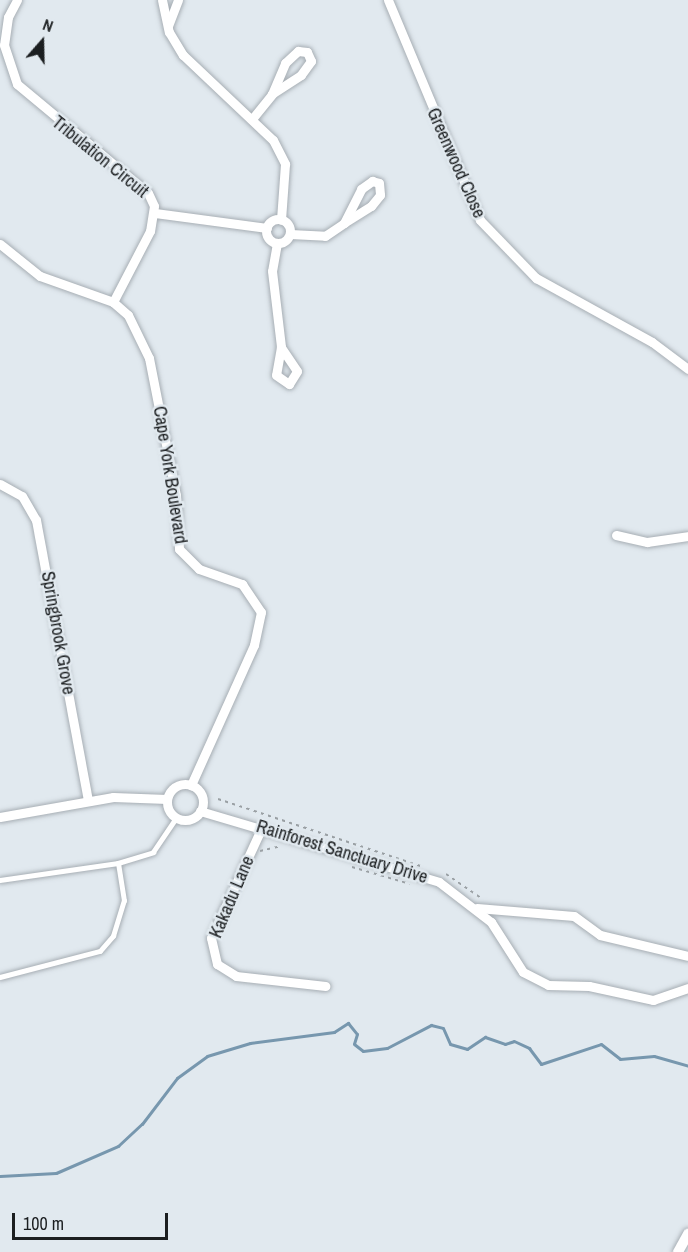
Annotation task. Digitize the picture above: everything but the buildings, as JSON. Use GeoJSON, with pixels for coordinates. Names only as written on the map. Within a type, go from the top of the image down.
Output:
{"type":"FeatureCollection","features":[{"type":"Feature","properties":{"kind":"street","name":"Tribulation Circuit"},"geometry":{"type":"LineString","coordinates":[[17,0],[8,17],[4,45],[17,84],[148,193],[155,213],[113,302]]}},
{"type":"Feature","properties":{"kind":"street"},"geometry":{"type":"LineString","coordinates":[[162,0],[168,26],[197,72],[273,140],[285,164],[281,220],[290,234]]}},
{"type":"Feature","properties":{"kind":"street"},"geometry":{"type":"LineString","coordinates":[[168,26],[178,0]]}},
{"type":"Feature","properties":{"kind":"street","name":"Greenwood Close"},"geometry":{"type":"LineString","coordinates":[[388,0],[480,220],[536,278],[688,369]]}},
{"type":"Feature","properties":{"kind":"street"},"geometry":{"type":"LineString","coordinates":[[252,119],[272,94],[285,63],[298,51],[307,52],[311,61],[301,75],[272,94]]}},
{"type":"Feature","properties":{"kind":"street"},"geometry":{"type":"LineString","coordinates":[[276,243],[290,234],[325,236],[371,206],[380,195],[379,183],[369,182],[355,195],[344,223]]}},
{"type":"Feature","properties":{"kind":"street"},"geometry":{"type":"LineString","coordinates":[[155,213],[267,228],[281,220]]}},
{"type":"Feature","properties":{"kind":"street"},"geometry":{"type":"LineString","coordinates":[[267,228],[276,243],[272,287],[281,347]]}},
{"type":"Feature","properties":{"kind":"street"},"geometry":{"type":"LineString","coordinates":[[0,244],[40,276],[113,302]]}},
{"type":"Feature","properties":{"kind":"street","name":"Cape York Boulevard"},"geometry":{"type":"LineString","coordinates":[[113,302],[139,330],[149,358],[177,495],[179,549],[200,569],[242,584],[261,612],[254,645],[191,785]]}},
{"type":"Feature","properties":{"kind":"street","name":"Springbrook Grove"},"geometry":{"type":"LineString","coordinates":[[0,483],[22,496],[36,520],[88,800]]}},
{"type":"Feature","properties":{"kind":"street"},"geometry":{"type":"LineString","coordinates":[[616,535],[647,542],[688,537]]}},
{"type":"Feature","properties":{"kind":"street"},"geometry":{"type":"LineString","coordinates":[[191,785],[201,794],[200,811],[188,819],[176,818],[167,799],[176,786],[191,785]]}},
{"type":"Feature","properties":{"kind":"street"},"geometry":{"type":"LineString","coordinates":[[0,817],[88,800],[167,799]]}},
{"type":"Feature","properties":{"kind":"street","name":"Rainforest Sanctuary Drive"},"geometry":{"type":"LineString","coordinates":[[200,811],[262,827],[439,882],[477,908],[499,931],[524,972],[548,985],[589,986],[653,1000],[688,988]]}},
{"type":"Feature","properties":{"kind":"street","name":"Kakadu Lane"},"geometry":{"type":"LineString","coordinates":[[262,827],[211,938],[217,964],[236,976],[325,986]]}},
{"type":"Feature","properties":{"kind":"street","name":"Rainforest Sanctuary Drive"},"geometry":{"type":"LineString","coordinates":[[477,908],[574,916],[600,935],[688,956]]}},
{"type":"Feature","properties":{"kind":"street"},"geometry":{"type":"LineString","coordinates":[[678,1252],[688,1234]]}},
{"type":"Feature","properties":{"kind":"lane"},"geometry":{"type":"LineString","coordinates":[[0,880],[118,863],[153,852],[176,818]]}},
{"type":"Feature","properties":{"kind":"lane"},"geometry":{"type":"LineString","coordinates":[[0,977],[100,951],[113,936],[124,901],[118,863]]}},
{"type":"Feature","properties":{"kind":"path"},"geometry":{"type":"LineString","coordinates":[[218,799],[428,867]]}},
{"type":"Feature","properties":{"kind":"path"},"geometry":{"type":"LineString","coordinates":[[255,850],[286,847]]}},
{"type":"Feature","properties":{"kind":"path"},"geometry":{"type":"LineString","coordinates":[[345,865],[415,885]]}},
{"type":"Feature","properties":{"kind":"path"},"geometry":{"type":"LineString","coordinates":[[437,871],[481,898]]}},
{"type":"Feature","properties":{"kind":"waterway"},"geometry":{"type":"LineString","coordinates":[[0,1176],[56,1173],[118,1146],[142,1124],[177,1078],[207,1056],[250,1043],[334,1032],[348,1023],[357,1034],[354,1044],[363,1051],[387,1048],[431,1025],[443,1028],[450,1044],[467,1049],[485,1037],[505,1044],[514,1041],[529,1048],[541,1064],[601,1044],[620,1059],[654,1056],[688,1066]]}}]}
